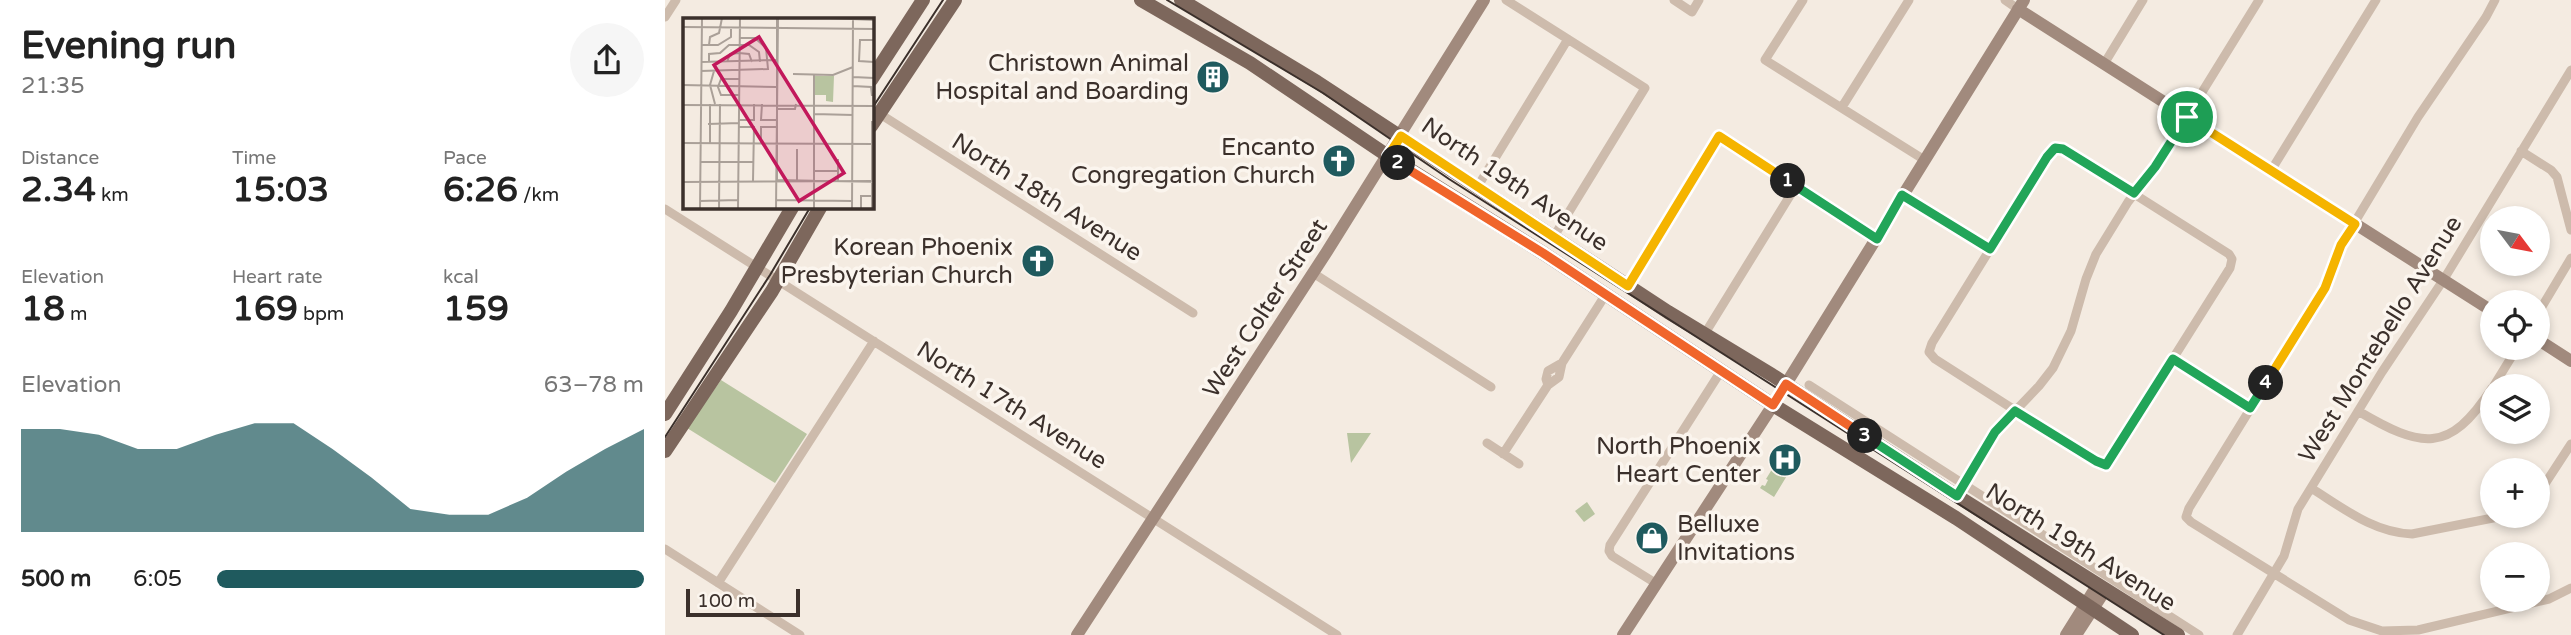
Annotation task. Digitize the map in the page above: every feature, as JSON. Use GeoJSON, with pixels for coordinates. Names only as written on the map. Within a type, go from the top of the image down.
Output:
{"type":"FeatureCollection","features":[{"type":"Feature","properties":{"kind":"main road"},"geometry":{"type":"LineString","coordinates":[[873,77],[923,0]]}},
{"type":"Feature","properties":{"kind":"main road"},"geometry":{"type":"LineString","coordinates":[[876,120],[955,0]]}},
{"type":"Feature","properties":{"kind":"main road","name":"North 19th Avenue"},"geometry":{"type":"LineString","coordinates":[[1141,0],[1249,63],[1773,405],[1956,517],[2132,635]]}},
{"type":"Feature","properties":{"kind":"main road","name":"North 19th Avenue"},"geometry":{"type":"LineString","coordinates":[[1181,0],[1300,71],[1704,335],[1960,489],[2102,587],[2178,635]]}},
{"type":"Feature","properties":{"kind":"main road"},"geometry":{"type":"LineString","coordinates":[[665,414],[792,208]]}},
{"type":"Feature","properties":{"kind":"main road"},"geometry":{"type":"LineString","coordinates":[[665,451],[778,281],[820,208]]}},
{"type":"Feature","properties":{"kind":"street"},"geometry":{"type":"LineString","coordinates":[[665,17],[676,0]]}},
{"type":"Feature","properties":{"kind":"street","name":"West Colter Street"},"geometry":{"type":"LineString","coordinates":[[1077,635],[1313,273],[1485,0]]}},
{"type":"Feature","properties":{"kind":"street"},"geometry":{"type":"LineString","coordinates":[[1506,0],[1646,88],[1553,238]]}},
{"type":"Feature","properties":{"kind":"street"},"geometry":{"type":"LineString","coordinates":[[1674,0],[1692,12],[1699,0]]}},
{"type":"Feature","properties":{"kind":"street"},"geometry":{"type":"LineString","coordinates":[[1803,0],[1765,60],[1923,159]]}},
{"type":"Feature","properties":{"kind":"street"},"geometry":{"type":"LineString","coordinates":[[1842,107],[1909,0]]}},
{"type":"Feature","properties":{"kind":"street"},"geometry":{"type":"LineString","coordinates":[[2004,0],[2021,4],[2104,64],[2480,303]]}},
{"type":"Feature","properties":{"kind":"street"},"geometry":{"type":"LineString","coordinates":[[2104,64],[2143,0]]}},
{"type":"Feature","properties":{"kind":"street"},"geometry":{"type":"LineString","coordinates":[[1960,489],[1995,432],[2039,386],[2061,354],[2096,254],[2134,193],[2155,167],[2259,0]]}},
{"type":"Feature","properties":{"kind":"street"},"geometry":{"type":"LineString","coordinates":[[2272,169],[2376,0]]}},
{"type":"Feature","properties":{"kind":"street"},"geometry":{"type":"LineString","coordinates":[[2495,0],[2418,117],[2341,245],[2325,288],[2189,508],[2186,517],[2349,620],[2382,631],[2410,631],[2549,599],[2571,588]]}},
{"type":"Feature","properties":{"kind":"street"},"geometry":{"type":"LineString","coordinates":[[1623,635],[1773,405],[2021,4]]}},
{"type":"Feature","properties":{"kind":"street"},"geometry":{"type":"LineString","coordinates":[[1478,186],[1568,39]]}},
{"type":"Feature","properties":{"kind":"street","name":"West Montebello Avenue"},"geometry":{"type":"LineString","coordinates":[[2237,635],[2289,545],[2298,509],[2444,279],[2571,71]]}},
{"type":"Feature","properties":{"kind":"street","name":"North 18th Avenue"},"geometry":{"type":"LineString","coordinates":[[876,120],[1193,313]]}},
{"type":"Feature","properties":{"kind":"street"},"geometry":{"type":"LineString","coordinates":[[1628,286],[1719,136],[1877,239]]}},
{"type":"Feature","properties":{"kind":"street"},"geometry":{"type":"LineString","coordinates":[[2055,148],[2063,149],[2134,193],[2229,254],[2232,259],[2230,268],[2106,465],[2085,455],[2015,411],[1935,359],[1929,352],[1990,249],[2055,148]]}},
{"type":"Feature","properties":{"kind":"street"},"geometry":{"type":"LineString","coordinates":[[2521,151],[2551,170],[2557,177],[2571,230]]}},
{"type":"Feature","properties":{"kind":"street"},"geometry":{"type":"LineString","coordinates":[[1704,335],[1796,187]]}},
{"type":"Feature","properties":{"kind":"street"},"geometry":{"type":"LineString","coordinates":[[1902,195],[1990,249]]}},
{"type":"Feature","properties":{"kind":"street","name":"North 17th Avenue"},"geometry":{"type":"LineString","coordinates":[[665,209],[1337,635]]}},
{"type":"Feature","properties":{"kind":"street"},"geometry":{"type":"LineString","coordinates":[[2550,293],[2571,258]]}},
{"type":"Feature","properties":{"kind":"street"},"geometry":{"type":"LineString","coordinates":[[1313,273],[1491,387]]}},
{"type":"Feature","properties":{"kind":"street"},"geometry":{"type":"LineString","coordinates":[[1503,454],[1548,385],[1548,371],[1562,363],[1606,294]]}},
{"type":"Feature","properties":{"kind":"street"},"geometry":{"type":"LineString","coordinates":[[718,583],[874,341]]}},
{"type":"Feature","properties":{"kind":"street"},"geometry":{"type":"LineString","coordinates":[[2550,347],[2571,360]]}},
{"type":"Feature","properties":{"kind":"street"},"geometry":{"type":"LineString","coordinates":[[2173,359],[2250,408]]}},
{"type":"Feature","properties":{"kind":"street"},"geometry":{"type":"LineString","coordinates":[[1657,584],[1612,556],[1610,545],[1721,371]]}},
{"type":"Feature","properties":{"kind":"street","name":"North 19th Avenue"},"geometry":{"type":"LineString","coordinates":[[1809,385],[1960,489],[2199,635]]}},
{"type":"Feature","properties":{"kind":"street"},"geometry":{"type":"LineString","coordinates":[[2358,411],[2389,429],[2425,440],[2458,430],[2471,419],[2480,405]]}},
{"type":"Feature","properties":{"kind":"street"},"geometry":{"type":"LineString","coordinates":[[1487,443],[1519,464]]}},
{"type":"Feature","properties":{"kind":"street"},"geometry":{"type":"LineString","coordinates":[[2550,476],[2571,444]]}},
{"type":"Feature","properties":{"kind":"street"},"geometry":{"type":"LineString","coordinates":[[2311,488],[2372,525],[2398,534],[2412,534],[2480,521]]}},
{"type":"Feature","properties":{"kind":"street"},"geometry":{"type":"LineString","coordinates":[[665,549],[800,635]]}},
{"type":"Feature","properties":{"kind":"street"},"geometry":{"type":"LineString","coordinates":[[2066,635],[2102,587]]}},
{"type":"Feature","properties":{"kind":"street"},"geometry":{"type":"LineString","coordinates":[[2076,635],[2088,608]]}},
{"type":"Feature","properties":{"kind":"green space"},"geometry":{"type":"Polygon","coordinates":[[[721,380],[807,434],[775,483],[687,428],[721,380]]]}},
{"type":"Feature","properties":{"kind":"green space"},"geometry":{"type":"Polygon","coordinates":[[[1347,433],[1371,433],[1351,463],[1347,433]]]}},
{"type":"Feature","properties":{"kind":"green space"},"geometry":{"type":"Polygon","coordinates":[[[1774,466],[1788,474],[1774,497],[1760,488],[1765,486],[1774,466]]]}},
{"type":"Feature","properties":{"kind":"green space"},"geometry":{"type":"Polygon","coordinates":[[[1587,502],[1595,514],[1584,522],[1575,511],[1587,502]]]}},
{"type":"Feature","properties":{"kind":"tram line"},"geometry":{"type":"LineString","coordinates":[[873,107],[943,0]]}},
{"type":"Feature","properties":{"kind":"tram line"},"geometry":{"type":"LineString","coordinates":[[1167,0],[1323,93],[1449,179],[2164,635]]}},
{"type":"Feature","properties":{"kind":"tram line"},"geometry":{"type":"LineString","coordinates":[[665,437],[770,275],[810,208]]}},
{"type":"Feature","properties":{"kind":"place","name":"Christown Animal Hospital and Boarding"},"geometry":{"type":"Point","coordinates":[1213,77]}},
{"type":"Feature","properties":{"kind":"place","name":"Encanto Congregation Church"},"geometry":{"type":"Point","coordinates":[1339,161]}},
{"type":"Feature","properties":{"kind":"place","name":"Korean Phoenix Presbyterian Church"},"geometry":{"type":"Point","coordinates":[1038,261]}},
{"type":"Feature","properties":{"kind":"place","name":"North Phoenix Heart Center"},"geometry":{"type":"Point","coordinates":[1785,460]}},
{"type":"Feature","properties":{"kind":"place","name":"Belluxe Invitations"},"geometry":{"type":"Point","coordinates":[1652,538]}},
{"type":"Feature","properties":{"kind":"route"},"geometry":{"type":"LineString","coordinates":[[2187,117],[2355,224],[2341,245],[2325,288],[2250,408],[2173,359],[2106,465],[2063,442],[2015,411],[1995,432],[1957,496],[1786,384],[1773,405],[1543,253],[1388,156],[1401,136],[1628,286],[1719,136],[1877,239],[1902,195],[1990,249],[2055,148],[2063,149],[2134,193],[2155,167],[2187,117]]}}]}
